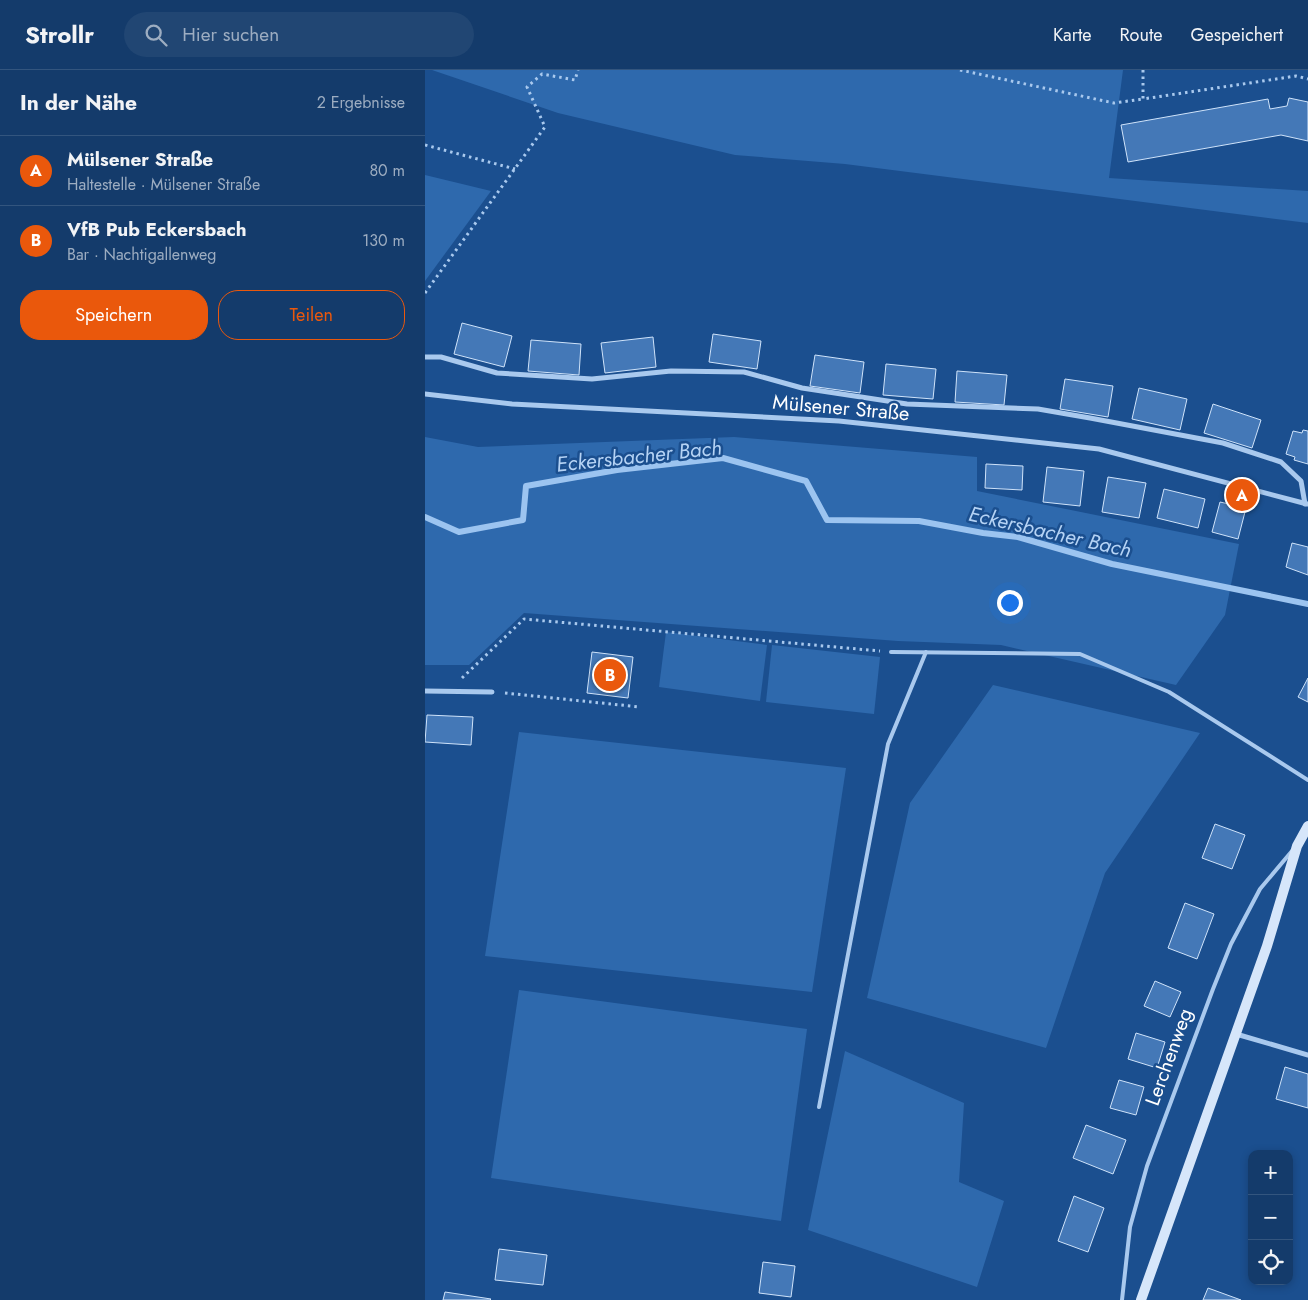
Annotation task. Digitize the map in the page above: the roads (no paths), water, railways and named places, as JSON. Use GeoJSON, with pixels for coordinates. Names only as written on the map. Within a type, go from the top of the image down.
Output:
{"type":"FeatureCollection","features":[{"type":"Feature","properties":{"kind":"street"},"geometry":{"type":"LineString","coordinates":[[425,357],[441,357],[497,373],[592,380],[671,371],[744,372],[802,388],[907,404],[1038,409],[1223,443],[1281,462],[1301,482],[1306,504]]}},
{"type":"Feature","properties":{"kind":"street","name":"Mülsener Straße"},"geometry":{"type":"LineString","coordinates":[[425,394],[512,404],[839,421],[1099,449],[1306,504]]}},
{"type":"Feature","properties":{"kind":"street"},"geometry":{"type":"LineString","coordinates":[[425,691],[492,692]]}},
{"type":"Feature","properties":{"kind":"street","name":"Lerchenweg"},"geometry":{"type":"LineString","coordinates":[[1141,1300],[1267,946],[1297,846],[1308,826]]}},
{"type":"Feature","properties":{"kind":"street"},"geometry":{"type":"LineString","coordinates":[[1235,1034],[1308,1056]]}},
{"type":"Feature","properties":{"kind":"lane"},"geometry":{"type":"LineString","coordinates":[[891,652],[1080,654],[1169,692],[1308,780]]}},
{"type":"Feature","properties":{"kind":"lane"},"geometry":{"type":"LineString","coordinates":[[819,1107],[888,744],[926,652]]}},
{"type":"Feature","properties":{"kind":"lane","name":"Lerchenweg"},"geometry":{"type":"LineString","coordinates":[[1122,1300],[1130,1227],[1147,1166],[1206,1006],[1231,944],[1260,889],[1297,846]]}},
{"type":"Feature","properties":{"kind":"waterway","name":"Eckersbacher Bach"},"geometry":{"type":"LineString","coordinates":[[425,517],[459,532],[523,520],[526,486],[617,470],[723,458],[806,481],[827,520],[919,521],[983,533],[1018,537],[1112,564],[1308,604]]}},
{"type":"Feature","properties":{"kind":"place","name":"Mülsener Straße"},"geometry":{"type":"Point","coordinates":[1242,495]}},
{"type":"Feature","properties":{"kind":"place","name":"VfB Pub Eckersbach"},"geometry":{"type":"Point","coordinates":[610,675]}}]}
